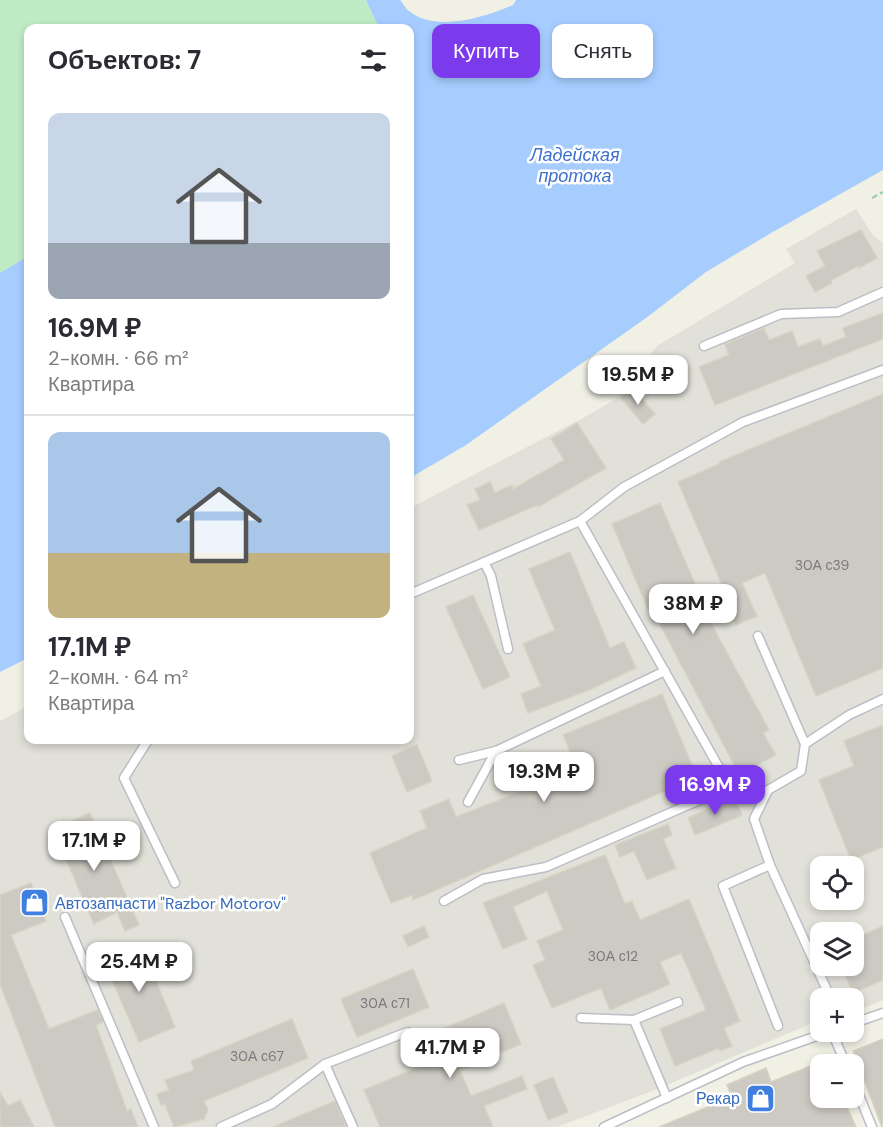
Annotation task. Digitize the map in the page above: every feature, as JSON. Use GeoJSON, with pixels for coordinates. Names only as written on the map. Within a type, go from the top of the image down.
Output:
{"type":"FeatureCollection","features":[{"type":"Feature","properties":{"kind":"lane"},"geometry":{"type":"LineString","coordinates":[[704,346],[781,314],[838,312],[883,292]]}},
{"type":"Feature","properties":{"kind":"lane"},"geometry":{"type":"LineString","coordinates":[[414,592],[580,521],[624,487],[743,422],[883,370]]}},
{"type":"Feature","properties":{"kind":"lane"},"geometry":{"type":"LineString","coordinates":[[444,901],[483,879],[546,867],[711,795],[726,780],[580,521]]}},
{"type":"Feature","properties":{"kind":"lane"},"geometry":{"type":"LineString","coordinates":[[484,562],[491,576],[508,649]]}},
{"type":"Feature","properties":{"kind":"lane"},"geometry":{"type":"LineString","coordinates":[[758,636],[805,744],[801,771],[768,790],[754,819],[770,865],[826,988]]}},
{"type":"Feature","properties":{"kind":"lane"},"geometry":{"type":"LineString","coordinates":[[459,760],[496,751],[665,671]]}},
{"type":"Feature","properties":{"kind":"lane"},"geometry":{"type":"LineString","coordinates":[[805,744],[849,715],[883,699]]}},
{"type":"Feature","properties":{"kind":"lane"},"geometry":{"type":"LineString","coordinates":[[145,744],[124,778],[175,883]]}},
{"type":"Feature","properties":{"kind":"lane"},"geometry":{"type":"LineString","coordinates":[[468,802],[496,751]]}},
{"type":"Feature","properties":{"kind":"lane"},"geometry":{"type":"LineString","coordinates":[[770,865],[723,886],[778,1026]]}},
{"type":"Feature","properties":{"kind":"lane"},"geometry":{"type":"LineString","coordinates":[[65,917],[154,1127]]}},
{"type":"Feature","properties":{"kind":"lane"},"geometry":{"type":"LineString","coordinates":[[581,1018],[634,1020],[678,1002]]}},
{"type":"Feature","properties":{"kind":"lane"},"geometry":{"type":"LineString","coordinates":[[864,1020],[883,1013]]}},
{"type":"Feature","properties":{"kind":"lane"},"geometry":{"type":"LineString","coordinates":[[634,1020],[668,1098]]}},
{"type":"Feature","properties":{"kind":"lane"},"geometry":{"type":"LineString","coordinates":[[221,1127],[272,1104],[325,1064],[406,1032]]}},
{"type":"Feature","properties":{"kind":"lane"},"geometry":{"type":"LineString","coordinates":[[604,1127],[743,1062],[810,1039]]}},
{"type":"Feature","properties":{"kind":"lane"},"geometry":{"type":"LineString","coordinates":[[325,1064],[353,1127]]}},
{"type":"Feature","properties":{"kind":"lane"},"geometry":{"type":"LineString","coordinates":[[864,1107],[872,1127]]}},
{"type":"Feature","properties":{"kind":"path"},"geometry":{"type":"LineString","coordinates":[[872,198],[883,192]]}},
{"type":"Feature","properties":{"kind":"shaded area"},"geometry":{"type":"Polygon","coordinates":[[[856,209],[873,235],[883,243],[883,1000],[864,1008],[864,988],[810,988],[810,1024],[655,1090],[557,1127],[0,1127],[0,721],[24,708],[24,744],[414,744],[414,506],[617,398],[657,346],[795,263],[786,249],[856,209]]]}},
{"type":"Feature","properties":{"kind":"green space"},"geometry":{"type":"Polygon","coordinates":[[[0,0],[366,0],[377,24],[24,24],[24,258],[0,273],[0,0]]]}},
{"type":"Feature","properties":{"kind":"water","name":"Ладейская протока"},"geometry":{"type":"Polygon","coordinates":[[[366,0],[400,0],[408,10],[420,18],[446,22],[489,14],[513,5],[516,0],[883,0],[883,170],[706,272],[646,318],[466,445],[414,476],[414,24],[377,24],[366,0]]]}},
{"type":"Feature","properties":{"kind":"water"},"geometry":{"type":"Polygon","coordinates":[[[24,258],[24,660],[0,672],[0,273],[24,258]]]}},
{"type":"Feature","properties":{"kind":"building"},"geometry":{"type":"Polygon","coordinates":[[[861,230],[877,258],[831,280],[832,283],[815,292],[806,276],[825,266],[817,251],[861,230]]]}},
{"type":"Feature","properties":{"kind":"building"},"geometry":{"type":"Polygon","coordinates":[[[883,313],[883,339],[715,405],[699,367],[729,355],[725,344],[764,328],[769,340],[792,331],[798,347],[820,339],[823,346],[846,337],[843,328],[883,313]]]}},
{"type":"Feature","properties":{"kind":"building"},"geometry":{"type":"Polygon","coordinates":[[[632,388],[655,414],[643,424],[621,398],[632,388]]]}},
{"type":"Feature","properties":{"kind":"building"},"geometry":{"type":"Polygon","coordinates":[[[883,394],[883,668],[816,696],[765,573],[742,583],[757,616],[736,625],[730,611],[733,610],[678,482],[719,462],[883,394]]]}},
{"type":"Feature","properties":{"kind":"building"},"geometry":{"type":"Polygon","coordinates":[[[577,423],[606,468],[538,507],[537,505],[479,530],[467,505],[480,500],[475,489],[490,482],[495,493],[512,485],[513,489],[564,460],[551,439],[577,423]]]}},
{"type":"Feature","properties":{"kind":"building"},"geometry":{"type":"Polygon","coordinates":[[[660,503],[702,600],[699,601],[769,730],[763,733],[776,755],[739,774],[657,619],[653,621],[612,524],[660,503]]]}},
{"type":"Feature","properties":{"kind":"building"},"geometry":{"type":"Polygon","coordinates":[[[570,552],[610,648],[624,642],[636,668],[589,690],[528,713],[521,694],[541,686],[523,644],[555,630],[529,569],[570,552]]]}},
{"type":"Feature","properties":{"kind":"building"},"geometry":{"type":"Polygon","coordinates":[[[473,595],[510,677],[483,689],[446,607],[473,595]]]}},
{"type":"Feature","properties":{"kind":"building"},"geometry":{"type":"Polygon","coordinates":[[[662,694],[697,777],[413,900],[412,895],[391,903],[370,853],[427,828],[420,811],[449,799],[456,817],[577,769],[563,735],[662,694]]]}},
{"type":"Feature","properties":{"kind":"building"},"geometry":{"type":"Polygon","coordinates":[[[883,725],[883,847],[861,856],[849,856],[819,780],[854,766],[844,741],[883,725]]]}},
{"type":"Feature","properties":{"kind":"building"},"geometry":{"type":"Polygon","coordinates":[[[417,745],[432,781],[407,792],[392,756],[417,745]]]}},
{"type":"Feature","properties":{"kind":"building"},"geometry":{"type":"Polygon","coordinates":[[[734,797],[742,815],[695,835],[688,818],[734,797]]]}},
{"type":"Feature","properties":{"kind":"building"},"geometry":{"type":"Polygon","coordinates":[[[90,813],[139,925],[125,931],[117,912],[94,924],[53,829],[90,813]]]}},
{"type":"Feature","properties":{"kind":"building"},"geometry":{"type":"Polygon","coordinates":[[[668,824],[672,835],[663,839],[676,868],[647,880],[634,851],[620,857],[615,845],[668,824]]]}},
{"type":"Feature","properties":{"kind":"building"},"geometry":{"type":"Polygon","coordinates":[[[605,855],[625,904],[632,901],[640,920],[689,899],[740,1021],[724,1028],[732,1046],[720,1051],[719,1048],[675,1066],[660,1029],[706,1010],[681,953],[660,962],[670,984],[610,1010],[601,988],[552,1008],[533,965],[545,960],[537,941],[563,930],[547,891],[513,907],[527,939],[503,949],[483,903],[605,855]]]}},
{"type":"Feature","properties":{"kind":"building"},"geometry":{"type":"Polygon","coordinates":[[[31,883],[46,921],[11,935],[49,1029],[98,1010],[103,1022],[96,1025],[127,1111],[131,1109],[138,1127],[55,1127],[0,984],[0,895],[31,883]]]}},
{"type":"Feature","properties":{"kind":"building"},"geometry":{"type":"Polygon","coordinates":[[[424,926],[429,937],[408,947],[403,936],[424,926]]]}},
{"type":"Feature","properties":{"kind":"building"},"geometry":{"type":"Polygon","coordinates":[[[883,926],[883,980],[864,988],[851,988],[845,976],[864,976],[864,935],[883,926]]]}},
{"type":"Feature","properties":{"kind":"building"},"geometry":{"type":"Polygon","coordinates":[[[140,943],[175,1027],[139,1042],[103,959],[140,943]]]}},
{"type":"Feature","properties":{"kind":"building"},"geometry":{"type":"Polygon","coordinates":[[[413,969],[429,1007],[357,1037],[341,999],[413,969]]]}},
{"type":"Feature","properties":{"kind":"building"},"geometry":{"type":"Polygon","coordinates":[[[504,1003],[521,1044],[460,1070],[471,1096],[522,1076],[527,1089],[484,1106],[493,1127],[380,1127],[364,1090],[453,1053],[443,1029],[504,1003]]]}},
{"type":"Feature","properties":{"kind":"building"},"geometry":{"type":"Polygon","coordinates":[[[292,1019],[308,1058],[204,1101],[208,1110],[204,1119],[174,1127],[165,1104],[161,1105],[157,1094],[169,1090],[165,1080],[194,1070],[191,1061],[292,1019]]]}},
{"type":"Feature","properties":{"kind":"building"},"geometry":{"type":"Polygon","coordinates":[[[883,1039],[883,1127],[864,1080],[864,1054],[854,1054],[853,1051],[883,1039]]]}},
{"type":"Feature","properties":{"kind":"building"},"geometry":{"type":"Polygon","coordinates":[[[810,1066],[810,1108],[847,1108],[856,1127],[659,1127],[732,1097],[727,1085],[766,1068],[771,1082],[810,1066]]]}},
{"type":"Feature","properties":{"kind":"building"},"geometry":{"type":"Polygon","coordinates":[[[553,1077],[568,1112],[548,1120],[534,1085],[553,1077]]]}},
{"type":"Feature","properties":{"kind":"building"},"geometry":{"type":"Polygon","coordinates":[[[0,1092],[8,1106],[20,1100],[34,1127],[0,1127],[0,1092]]]}},
{"type":"Feature","properties":{"kind":"building"},"geometry":{"type":"Polygon","coordinates":[[[335,1101],[346,1127],[273,1127],[335,1101]]]}},
{"type":"Feature","properties":{"kind":"place","name":"Автозапчасти \"Razbor Motorov\""},"geometry":{"type":"Point","coordinates":[34,903]}},
{"type":"Feature","properties":{"kind":"place","name":"Рекар"},"geometry":{"type":"Point","coordinates":[761,1098]}}]}
